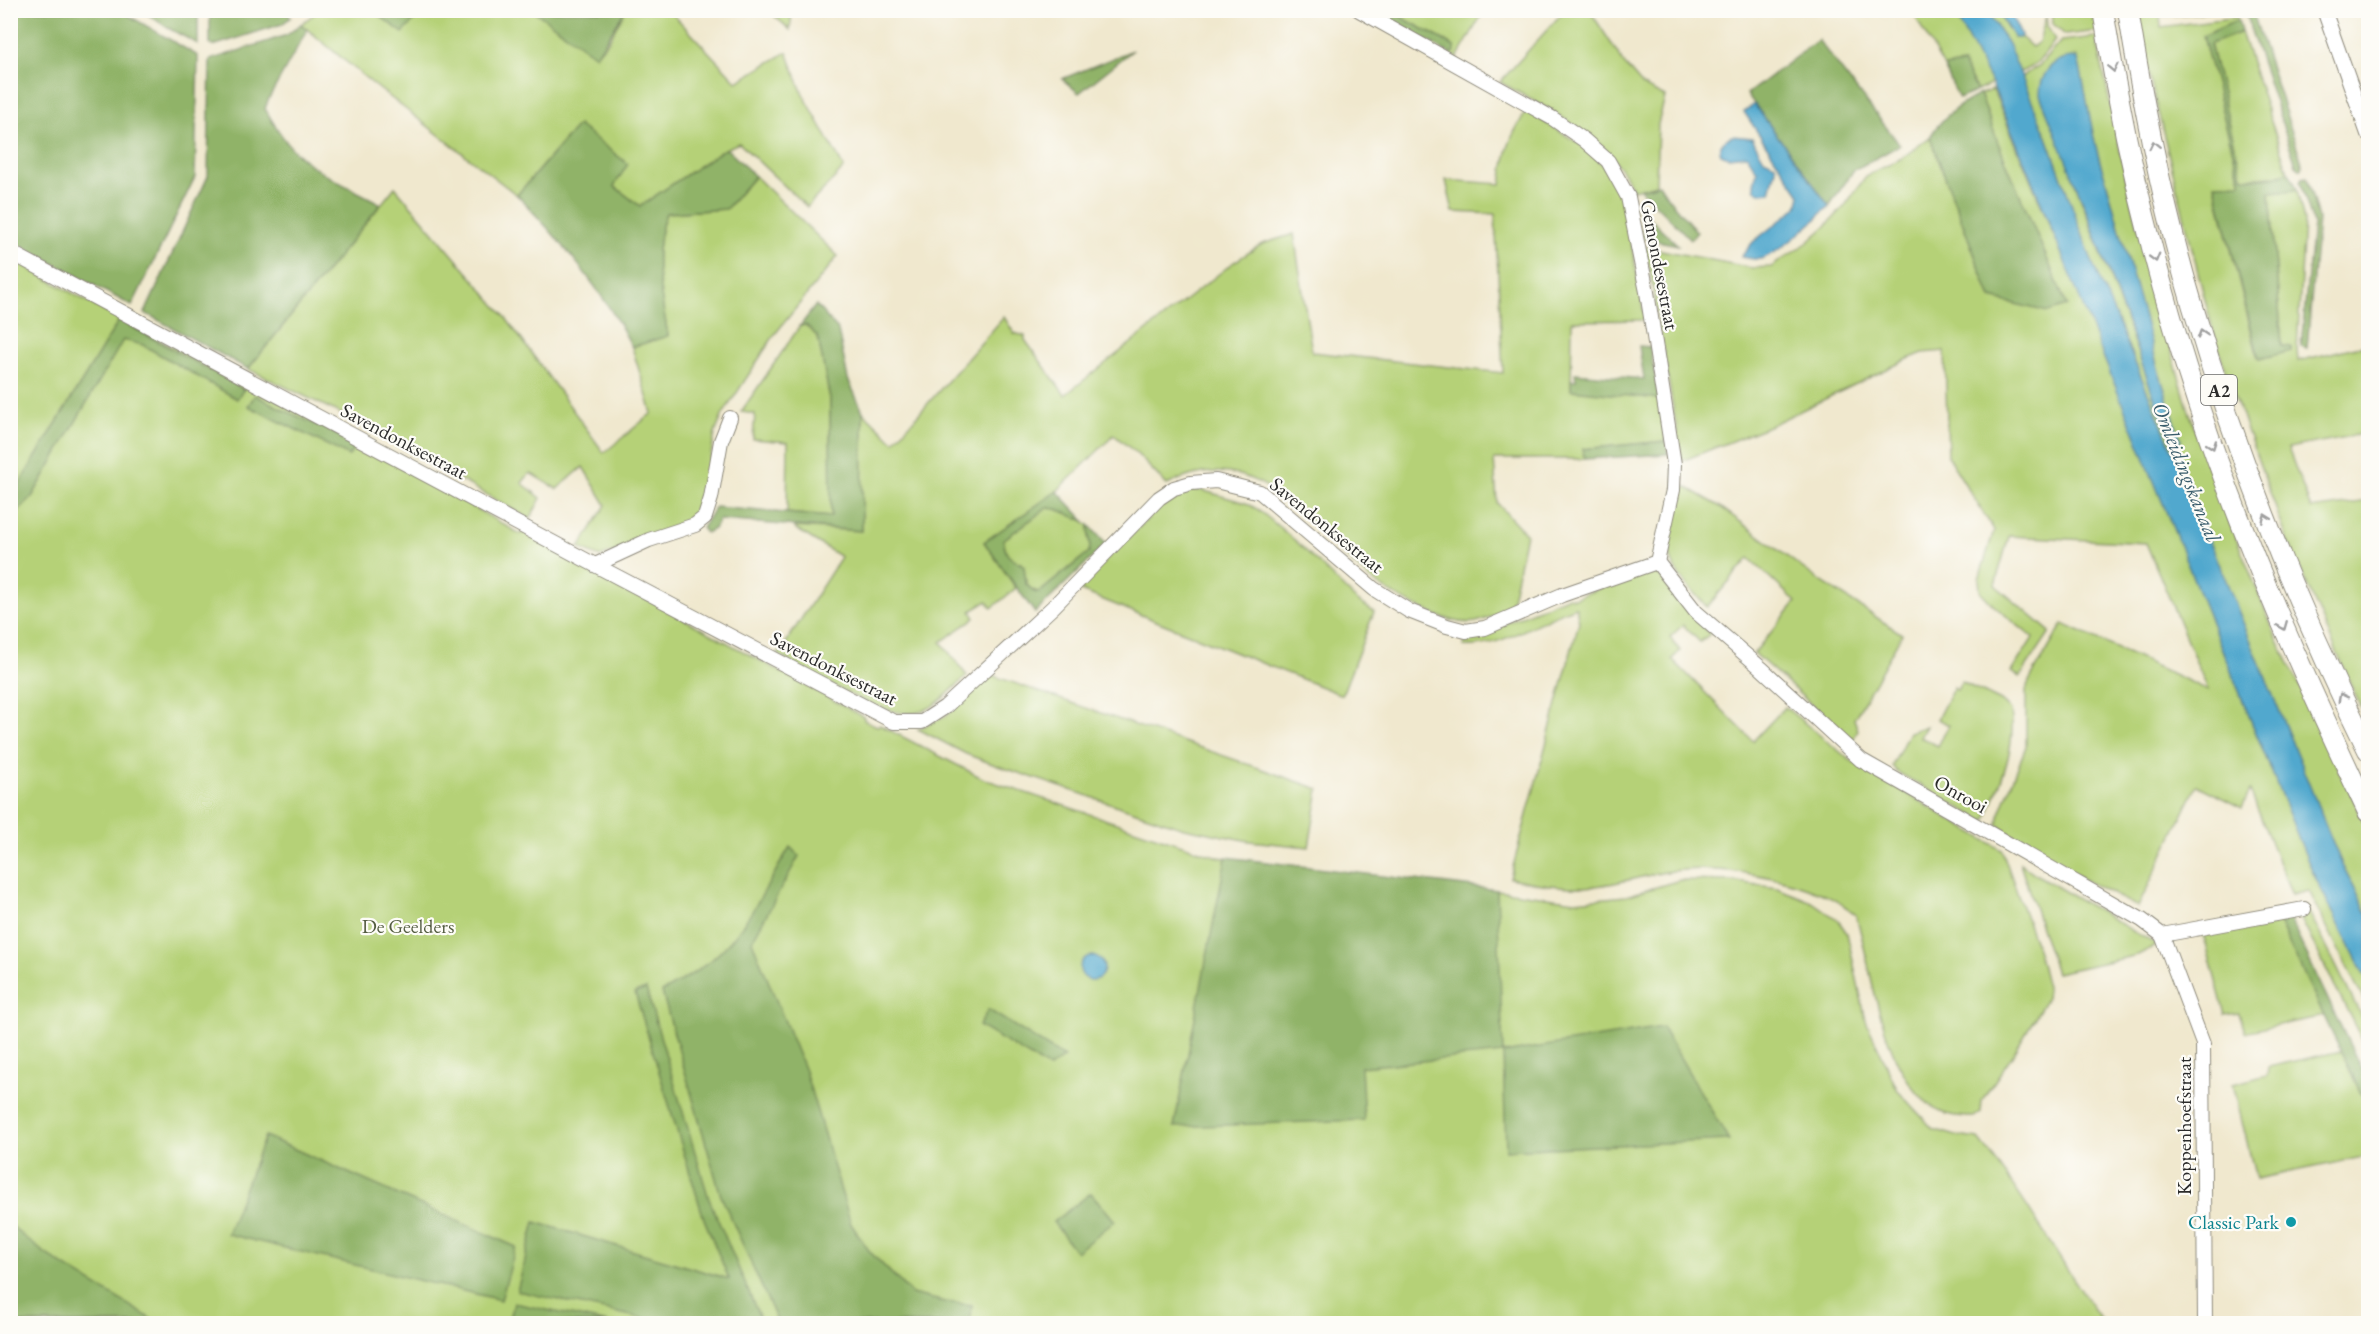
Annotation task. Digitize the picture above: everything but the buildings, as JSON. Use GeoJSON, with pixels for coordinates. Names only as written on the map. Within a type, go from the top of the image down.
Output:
{"type":"FeatureCollection","features":[{"type":"Feature","properties":{"kind":"highway","name":"A2"},"geometry":{"type":"LineString","coordinates":[[2103,10],[2110,58],[2139,194],[2152,248],[2198,406],[2245,533],[2301,671],[2368,812]]}},
{"type":"Feature","properties":{"kind":"highway","name":"A2"},"geometry":{"type":"LineString","coordinates":[[2128,10],[2175,240],[2193,307],[2220,391],[2293,587],[2325,662],[2368,750]]}},
{"type":"Feature","properties":{"kind":"street","name":"Gemondesestraat"},"geometry":{"type":"LineString","coordinates":[[1359,10],[1552,118],[1584,140],[1608,161],[1628,197],[1647,292],[1674,464],[1673,490],[1657,562]]}},
{"type":"Feature","properties":{"kind":"street"},"geometry":{"type":"LineString","coordinates":[[2324,10],[2365,114],[2368,134]]}},
{"type":"Feature","properties":{"kind":"street","name":"Savendonksestraat"},"geometry":{"type":"LineString","coordinates":[[10,252],[882,717],[904,724],[922,722],[945,707],[1053,607],[1159,498],[1174,488],[1191,483],[1216,481],[1260,492],[1374,589],[1409,611],[1466,631],[1485,628],[1562,595],[1657,562]]}},
{"type":"Feature","properties":{"kind":"street"},"geometry":{"type":"LineString","coordinates":[[595,565],[649,540],[695,525],[705,517],[711,498],[721,441],[730,418]]}},
{"type":"Feature","properties":{"kind":"street","name":"Onrooi"},"geometry":{"type":"LineString","coordinates":[[1657,562],[1696,612],[1861,760],[2142,920],[2162,935]]}},
{"type":"Feature","properties":{"kind":"street"},"geometry":{"type":"LineString","coordinates":[[2162,935],[2304,909]]}},
{"type":"Feature","properties":{"kind":"street","name":"Koppenhoefstraat"},"geometry":{"type":"LineString","coordinates":[[2162,935],[2203,1044],[2205,1323]]}},
{"type":"Feature","properties":{"kind":"green space"},"geometry":{"type":"Polygon","coordinates":[[[11,10],[121,11],[198,56],[195,177],[132,306],[11,240],[11,10]]]}},
{"type":"Feature","properties":{"kind":"green space"},"geometry":{"type":"Polygon","coordinates":[[[143,11],[198,11],[198,44],[168,28],[143,11]]]}},
{"type":"Feature","properties":{"kind":"green space"},"geometry":{"type":"Polygon","coordinates":[[[210,11],[285,11],[291,17],[282,24],[213,46],[210,45],[210,11]]]}},
{"type":"Feature","properties":{"kind":"green space"},"geometry":{"type":"Polygon","coordinates":[[[318,11],[373,11],[403,32],[422,11],[534,11],[596,55],[609,40],[625,11],[670,11],[737,82],[787,52],[802,92],[844,168],[807,207],[739,143],[723,150],[640,206],[614,186],[567,137],[517,195],[373,84],[301,24],[318,11]]]}},
{"type":"Feature","properties":{"kind":"green space"},"geometry":{"type":"Polygon","coordinates":[[[373,11],[422,11],[403,33],[373,11]]]}},
{"type":"Feature","properties":{"kind":"green space"},"geometry":{"type":"Polygon","coordinates":[[[534,11],[625,11],[596,56],[534,11]]]}},
{"type":"Feature","properties":{"kind":"green space"},"geometry":{"type":"Polygon","coordinates":[[[769,11],[792,11],[790,30],[769,11]]]}},
{"type":"Feature","properties":{"kind":"green space"},"geometry":{"type":"Polygon","coordinates":[[[1374,11],[1390,11],[1447,42],[1454,47],[1455,52],[1450,54],[1374,11]]]}},
{"type":"Feature","properties":{"kind":"green space"},"geometry":{"type":"Polygon","coordinates":[[[1390,11],[1484,11],[1457,58],[1450,54],[1454,47],[1447,42],[1390,11]]]}},
{"type":"Feature","properties":{"kind":"green space"},"geometry":{"type":"Polygon","coordinates":[[[1564,11],[1590,11],[1626,66],[1643,86],[1665,97],[1658,124],[1656,184],[1633,190],[1622,170],[1593,139],[1557,114],[1500,82],[1564,11]]]}},
{"type":"Feature","properties":{"kind":"green space"},"geometry":{"type":"Polygon","coordinates":[[[1912,11],[1953,11],[1992,84],[1977,91],[1963,64],[1944,67],[1912,11]]]}},
{"type":"Feature","properties":{"kind":"green space"},"geometry":{"type":"Polygon","coordinates":[[[1987,11],[1997,11],[2014,38],[2021,37],[2032,47],[2039,42],[2046,16],[2047,26],[2055,40],[2040,60],[2018,73],[2008,44],[1987,11]]]}},
{"type":"Feature","properties":{"kind":"green space"},"geometry":{"type":"Polygon","coordinates":[[[2052,11],[2095,11],[2098,31],[2065,35],[2053,24],[2052,11]]]}},
{"type":"Feature","properties":{"kind":"green space"},"geometry":{"type":"Polygon","coordinates":[[[2136,11],[2221,11],[2160,16],[2161,27],[2237,17],[2238,20],[2203,36],[2241,184],[2215,185],[2258,358],[2291,351],[2291,347],[2282,346],[2270,191],[2297,190],[2304,221],[2298,361],[2368,344],[2368,433],[2288,448],[2311,509],[2368,501],[2368,724],[2286,536],[2226,373],[2209,316],[2141,44],[2136,11]]]}},
{"type":"Feature","properties":{"kind":"green space"},"geometry":{"type":"Polygon","coordinates":[[[2253,13],[2303,166],[2301,169],[2296,165],[2246,16],[2253,13]]]}},
{"type":"Feature","properties":{"kind":"green space"},"geometry":{"type":"Polygon","coordinates":[[[2238,20],[2241,32],[2210,44],[2242,176],[2264,178],[2288,172],[2297,190],[2270,192],[2282,346],[2291,347],[2291,351],[2259,359],[2215,184],[2241,183],[2203,36],[2238,20]]]}},
{"type":"Feature","properties":{"kind":"green space"},"geometry":{"type":"Polygon","coordinates":[[[301,24],[307,30],[265,109],[297,154],[319,171],[381,204],[248,369],[145,313],[208,176],[210,60],[287,35],[301,24]]]}},
{"type":"Feature","properties":{"kind":"green space"},"geometry":{"type":"Polygon","coordinates":[[[2241,32],[2288,172],[2284,175],[2246,178],[2242,176],[2210,44],[2241,32]]]}},
{"type":"Feature","properties":{"kind":"green space"},"geometry":{"type":"Polygon","coordinates":[[[2096,37],[2127,183],[2161,315],[2188,408],[2212,478],[2274,632],[2368,830],[2368,915],[2340,860],[2183,475],[2093,264],[2047,137],[2021,77],[2040,65],[2061,41],[2096,37]],[[2076,57],[2071,172],[2158,408],[2176,445],[2181,441],[2159,372],[2101,165],[2076,57]]]}},
{"type":"Feature","properties":{"kind":"green space"},"geometry":{"type":"Polygon","coordinates":[[[1818,40],[1900,145],[1854,170],[1829,206],[1747,94],[1818,40]]]}},
{"type":"Feature","properties":{"kind":"green space"},"geometry":{"type":"Polygon","coordinates":[[[1133,50],[1079,93],[1062,79],[1133,50]]]}},
{"type":"Feature","properties":{"kind":"green space"},"geometry":{"type":"Polygon","coordinates":[[[1963,64],[1977,91],[1959,99],[1944,67],[1963,64]]]}},
{"type":"Feature","properties":{"kind":"green space"},"geometry":{"type":"Polygon","coordinates":[[[1993,90],[2312,871],[2368,982],[2368,1009],[2309,891],[2292,895],[2250,791],[2242,808],[2197,785],[2138,907],[2083,879],[1998,824],[2026,746],[2026,691],[2029,681],[2063,624],[2208,690],[2146,543],[2009,536],[1995,585],[2050,632],[2020,677],[2011,672],[2033,638],[1993,605],[1980,591],[1979,579],[1994,530],[1948,457],[1945,351],[1923,353],[1908,359],[1769,426],[1682,461],[1646,247],[1752,268],[1771,267],[1807,243],[1825,227],[1844,207],[1866,176],[1902,158],[1930,137],[1991,298],[2067,306],[1998,143],[1980,94],[1993,90]]]}},
{"type":"Feature","properties":{"kind":"green space"},"geometry":{"type":"Polygon","coordinates":[[[1980,94],[1998,143],[2067,306],[2048,312],[1991,298],[1930,137],[1952,112],[1980,94]]]}},
{"type":"Feature","properties":{"kind":"green space"},"geometry":{"type":"Polygon","coordinates":[[[1527,111],[1585,147],[1603,165],[1622,192],[1645,320],[1572,321],[1571,389],[1659,399],[1666,441],[1583,449],[1584,459],[1494,459],[1497,503],[1526,534],[1510,609],[1469,623],[1436,615],[1378,585],[1305,516],[1281,496],[1256,481],[1229,473],[1200,473],[1167,485],[1136,453],[1114,435],[1053,495],[984,542],[1016,588],[992,608],[987,601],[971,611],[975,618],[941,642],[967,676],[933,706],[919,712],[904,713],[886,709],[847,693],[778,655],[841,557],[793,527],[862,531],[863,412],[894,442],[1004,317],[1014,333],[1025,336],[1025,340],[1065,395],[1234,262],[1262,244],[1294,234],[1312,352],[1503,373],[1495,214],[1453,212],[1446,180],[1501,184],[1509,146],[1527,111]]]}},
{"type":"Feature","properties":{"kind":"green space"},"geometry":{"type":"Polygon","coordinates":[[[578,125],[628,164],[614,186],[640,206],[723,150],[727,149],[755,176],[726,209],[666,213],[659,244],[658,274],[668,336],[632,347],[608,306],[580,267],[517,195],[578,125]]]}},
{"type":"Feature","properties":{"kind":"green space"},"geometry":{"type":"Polygon","coordinates":[[[755,176],[838,256],[775,334],[723,414],[715,433],[700,514],[692,522],[600,557],[579,548],[606,505],[583,467],[557,489],[530,473],[522,483],[541,498],[530,519],[352,419],[248,369],[395,187],[503,314],[604,453],[652,413],[632,347],[668,335],[657,259],[658,244],[666,213],[726,209],[755,176]]]}},
{"type":"Feature","properties":{"kind":"green space"},"geometry":{"type":"Polygon","coordinates":[[[2307,177],[2318,219],[2307,348],[2301,346],[2313,224],[2300,181],[2307,177]]]}},
{"type":"Feature","properties":{"kind":"green space"},"geometry":{"type":"Polygon","coordinates":[[[1659,184],[1697,232],[1690,239],[1640,189],[1659,184]]]}},
{"type":"Feature","properties":{"kind":"green space"},"geometry":{"type":"Polygon","coordinates":[[[1639,208],[1678,245],[1644,238],[1639,208]]]}},
{"type":"Feature","properties":{"kind":"green space","name":"De Geelders"},"geometry":{"type":"Polygon","coordinates":[[[11,258],[109,314],[379,453],[520,534],[524,532],[864,717],[864,720],[877,726],[880,725],[984,779],[1218,857],[1575,901],[1626,896],[1680,880],[1730,881],[1777,888],[1812,902],[1838,920],[1847,933],[1866,1021],[1898,1091],[1933,1129],[1956,1136],[1979,1139],[2012,1184],[2104,1323],[11,1324],[11,258]]]}},
{"type":"Feature","properties":{"kind":"green space"},"geometry":{"type":"Polygon","coordinates":[[[816,305],[838,330],[848,379],[863,412],[862,531],[719,520],[714,529],[706,533],[702,528],[715,507],[831,517],[830,399],[818,337],[806,325],[800,326],[816,305]]]}},
{"type":"Feature","properties":{"kind":"green space"},"geometry":{"type":"Polygon","coordinates":[[[119,320],[244,389],[237,399],[143,345],[123,340],[32,497],[11,518],[11,495],[119,320]]]}},
{"type":"Feature","properties":{"kind":"green space"},"geometry":{"type":"Polygon","coordinates":[[[805,325],[818,337],[830,399],[831,517],[787,513],[788,442],[753,439],[755,414],[741,412],[800,326],[805,325]]]}},
{"type":"Feature","properties":{"kind":"green space"},"geometry":{"type":"Polygon","coordinates":[[[1639,346],[1650,347],[1659,399],[1571,390],[1571,380],[1576,380],[1575,373],[1644,379],[1639,346]]]}},
{"type":"Feature","properties":{"kind":"green space"},"geometry":{"type":"Polygon","coordinates":[[[255,395],[357,443],[349,456],[248,406],[255,395]]]}},
{"type":"Feature","properties":{"kind":"green space"},"geometry":{"type":"Polygon","coordinates":[[[1666,441],[1668,454],[1584,459],[1583,449],[1666,441]]]}},
{"type":"Feature","properties":{"kind":"green space"},"geometry":{"type":"Polygon","coordinates":[[[1681,484],[1719,506],[1816,578],[1902,634],[1854,719],[1858,730],[1852,741],[1754,653],[1796,602],[1749,558],[1707,607],[1677,571],[1669,551],[1669,540],[1681,484]]]}},
{"type":"Feature","properties":{"kind":"green space"},"geometry":{"type":"Polygon","coordinates":[[[1201,490],[1246,503],[1259,510],[1298,543],[1355,599],[1374,612],[1342,695],[1081,591],[1086,579],[1169,498],[1184,492],[1201,490]]]}},
{"type":"Feature","properties":{"kind":"green space"},"geometry":{"type":"Polygon","coordinates":[[[1057,491],[1084,520],[1057,509],[1047,508],[1003,540],[1007,554],[1024,566],[1026,584],[1034,592],[1040,592],[1089,552],[1089,525],[1106,544],[1035,613],[984,542],[1057,491]]]}},
{"type":"Feature","properties":{"kind":"green space"},"geometry":{"type":"Polygon","coordinates":[[[1056,507],[1089,525],[1089,552],[1040,592],[1034,591],[1026,581],[1021,563],[1008,555],[1003,540],[1047,508],[1056,507]]]}},
{"type":"Feature","properties":{"kind":"green space"},"geometry":{"type":"Polygon","coordinates":[[[1653,567],[1710,634],[1700,642],[1683,625],[1670,637],[1680,651],[1672,659],[1753,741],[1785,707],[1850,760],[2002,850],[2038,952],[2047,987],[2046,999],[1982,1100],[1981,1112],[1974,1117],[1941,1112],[1931,1106],[1914,1089],[1901,1068],[1881,1018],[1856,915],[1818,892],[1769,877],[1717,870],[1673,871],[1606,885],[1583,887],[1555,886],[1510,878],[1579,622],[1576,607],[1491,643],[1463,646],[1465,641],[1567,597],[1575,598],[1653,567]]]}},
{"type":"Feature","properties":{"kind":"green space"},"geometry":{"type":"Polygon","coordinates":[[[991,675],[1319,789],[1309,847],[1249,841],[1184,828],[998,766],[966,754],[918,729],[946,716],[991,675]]]}},
{"type":"Feature","properties":{"kind":"green space"},"geometry":{"type":"Polygon","coordinates":[[[1962,682],[2001,701],[2011,710],[2011,739],[2006,767],[1985,822],[1897,772],[1892,766],[1909,732],[1926,726],[1920,737],[1938,746],[1949,725],[1937,719],[1954,687],[1957,690],[1962,682]]]}},
{"type":"Feature","properties":{"kind":"green space"},"geometry":{"type":"Polygon","coordinates":[[[790,847],[799,856],[752,941],[805,1071],[851,1224],[870,1252],[912,1294],[945,1302],[972,1305],[969,1323],[778,1323],[721,1196],[662,992],[702,967],[733,938],[751,913],[790,847]]]}},
{"type":"Feature","properties":{"kind":"green space"},"geometry":{"type":"Polygon","coordinates":[[[1226,857],[1497,890],[1503,1053],[1361,1067],[1364,1120],[1174,1127],[1226,857]]]}},
{"type":"Feature","properties":{"kind":"green space"},"geometry":{"type":"Polygon","coordinates":[[[2020,863],[2157,945],[2138,955],[2056,973],[2020,863]]]}},
{"type":"Feature","properties":{"kind":"green space"},"geometry":{"type":"Polygon","coordinates":[[[2306,906],[2368,1030],[2368,1052],[2296,909],[2306,906]]]}},
{"type":"Feature","properties":{"kind":"green space"},"geometry":{"type":"Polygon","coordinates":[[[2275,914],[2324,1016],[2245,1032],[2239,1013],[2225,1015],[2203,933],[2275,914]]]}},
{"type":"Feature","properties":{"kind":"green space"},"geometry":{"type":"Polygon","coordinates":[[[2275,914],[2289,918],[2368,1083],[2368,1108],[2275,914]]]}},
{"type":"Feature","properties":{"kind":"green space"},"geometry":{"type":"Polygon","coordinates":[[[646,989],[709,1199],[762,1323],[664,1323],[517,1291],[535,1222],[729,1279],[704,1219],[635,993],[646,989]]]}},
{"type":"Feature","properties":{"kind":"green space"},"geometry":{"type":"Polygon","coordinates":[[[988,1010],[1064,1057],[1049,1068],[979,1026],[988,1010]]]}},
{"type":"Feature","properties":{"kind":"green space"},"geometry":{"type":"Polygon","coordinates":[[[1662,1027],[1729,1140],[1506,1150],[1503,1053],[1662,1027]]]}},
{"type":"Feature","properties":{"kind":"green space"},"geometry":{"type":"Polygon","coordinates":[[[2341,1051],[2368,1108],[2368,1156],[2256,1179],[2233,1084],[2267,1075],[2268,1067],[2341,1051]]]}},
{"type":"Feature","properties":{"kind":"green space"},"geometry":{"type":"Polygon","coordinates":[[[265,1136],[516,1247],[501,1300],[227,1234],[265,1136]]]}},
{"type":"Feature","properties":{"kind":"green space"},"geometry":{"type":"Polygon","coordinates":[[[1091,1193],[1115,1221],[1076,1252],[1053,1222],[1091,1193]]]}},
{"type":"Feature","properties":{"kind":"green space"},"geometry":{"type":"Polygon","coordinates":[[[11,1225],[45,1253],[157,1323],[11,1323],[11,1225]]]}},
{"type":"Feature","properties":{"kind":"green space"},"geometry":{"type":"Polygon","coordinates":[[[514,1303],[608,1323],[509,1323],[514,1303]]]}},
{"type":"Feature","properties":{"kind":"water"},"geometry":{"type":"Polygon","coordinates":[[[1953,11],[1987,11],[2008,44],[2047,137],[2093,264],[2183,475],[2340,860],[2368,915],[2368,982],[2312,871],[2020,151],[1992,84],[1953,11]]]}},
{"type":"Feature","properties":{"kind":"water"},"geometry":{"type":"Polygon","coordinates":[[[1997,11],[2009,11],[2021,35],[2020,38],[2014,38],[1997,11]]]}},
{"type":"Feature","properties":{"kind":"water"},"geometry":{"type":"Polygon","coordinates":[[[2072,57],[2078,59],[2101,165],[2159,372],[2181,441],[2175,445],[2158,408],[2085,207],[2040,95],[2042,81],[2048,69],[2058,61],[2072,57]]]}},
{"type":"Feature","properties":{"kind":"water"},"geometry":{"type":"Polygon","coordinates":[[[1754,104],[1829,206],[1777,251],[1760,259],[1741,257],[1753,242],[1797,207],[1800,195],[1744,112],[1754,104]]]}},
{"type":"Feature","properties":{"kind":"water"},"geometry":{"type":"Polygon","coordinates":[[[1732,136],[1752,138],[1764,159],[1775,164],[1776,169],[1770,192],[1760,193],[1755,190],[1757,171],[1747,155],[1728,157],[1721,154],[1721,145],[1732,136]]]}},
{"type":"Feature","properties":{"kind":"water"},"geometry":{"type":"Polygon","coordinates":[[[1092,956],[1101,959],[1104,968],[1101,977],[1092,980],[1083,977],[1080,968],[1083,959],[1092,956]]]}},
{"type":"Feature","properties":{"kind":"place","name":"Classic Park"},"geometry":{"type":"Point","coordinates":[2291,1222]}},
{"type":"Feature","properties":{"kind":"water label","name":"Omleidingskanaal"},"geometry":{"type":"Point","coordinates":[2187,472]}}]}
